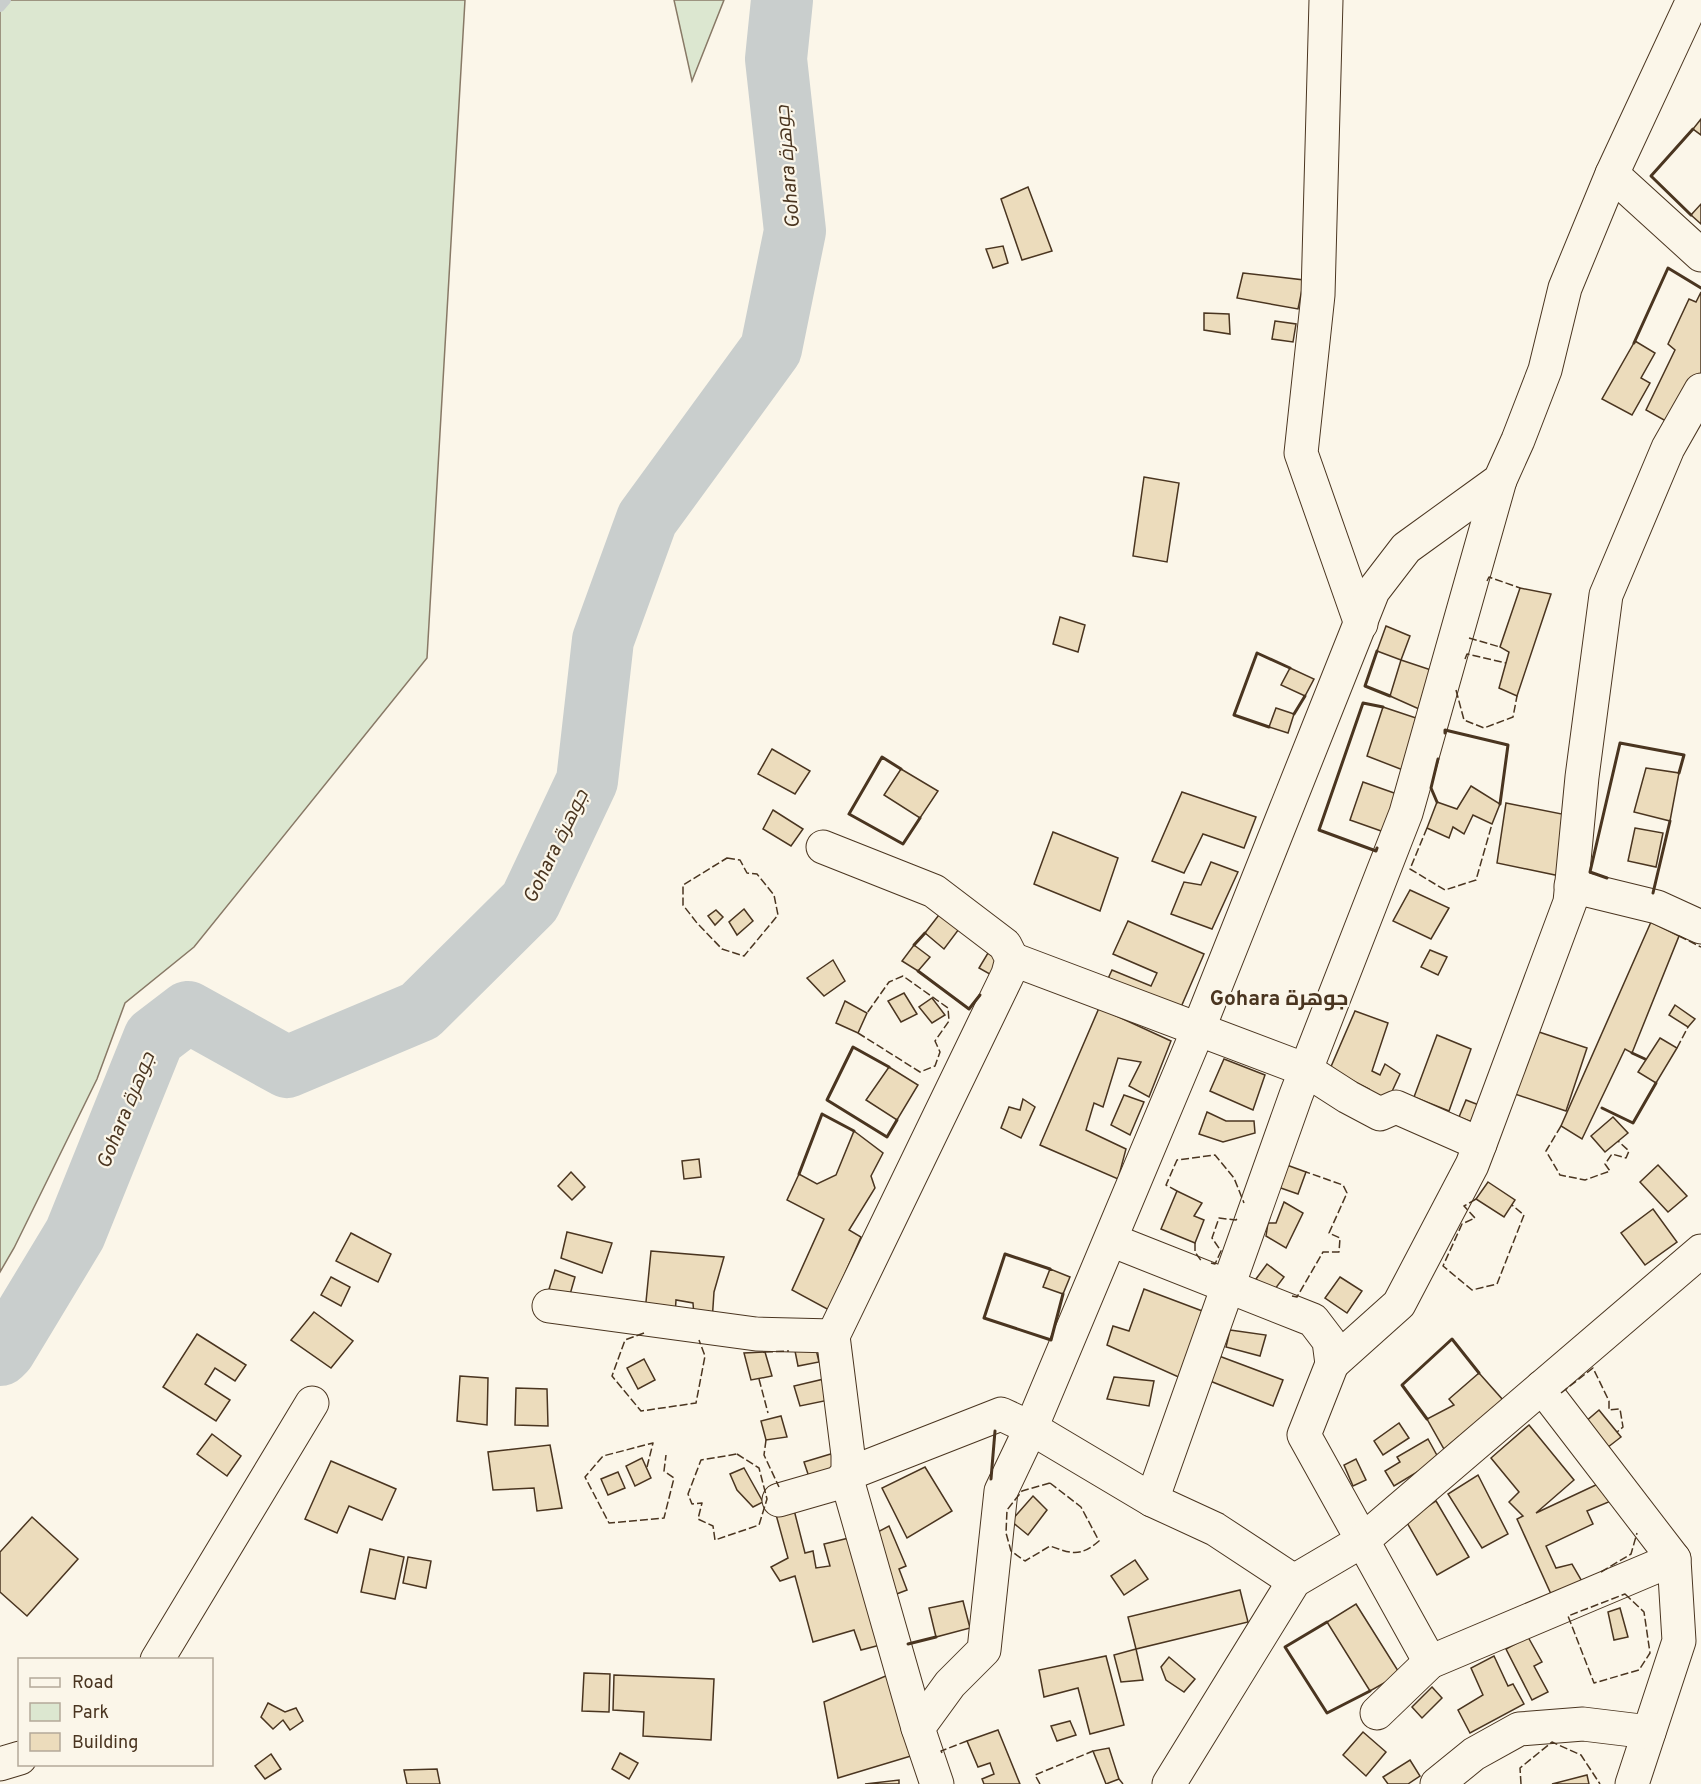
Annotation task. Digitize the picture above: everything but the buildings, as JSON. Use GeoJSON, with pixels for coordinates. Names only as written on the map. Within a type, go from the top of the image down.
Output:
{"type":"FeatureCollection","features":[{"type":"Feature","properties":{"kind":"street"},"geometry":{"type":"LineString","coordinates":[[1326,0],[1318,295],[1301,453],[1360,624]]}},
{"type":"Feature","properties":{"kind":"street"},"geometry":{"type":"LineString","coordinates":[[1152,1500],[1230,1288],[1306,1070],[1406,813],[1500,480],[1518,441],[1545,370],[1565,288],[1612,174],[1693,0]]}},
{"type":"Feature","properties":{"kind":"street"},"geometry":{"type":"LineString","coordinates":[[1612,174],[1701,255]]}},
{"type":"Feature","properties":{"kind":"street"},"geometry":{"type":"LineString","coordinates":[[1430,1662],[1304,1435],[1332,1364],[1399,1304],[1472,1165],[1480,1144],[1570,902],[1582,777],[1606,595],[1668,448],[1701,390]]}},
{"type":"Feature","properties":{"kind":"street"},"geometry":{"type":"LineString","coordinates":[[918,1728],[950,1684],[984,1650],[1001,1491],[1031,1428],[1198,1030],[1373,591],[1406,548],[1500,480]]}},
{"type":"Feature","properties":{"kind":"street"},"geometry":{"type":"LineString","coordinates":[[823,847],[934,891],[1005,945],[1012,959],[1008,974],[833,1335],[848,1455],[848,1483],[918,1728],[937,1784]]}},
{"type":"Feature","properties":{"kind":"street"},"geometry":{"type":"LineString","coordinates":[[1571,886],[1657,907],[1701,927]]}},
{"type":"Feature","properties":{"kind":"street"},"geometry":{"type":"LineString","coordinates":[[1012,959],[1306,1070],[1380,1114],[1396,1107],[1480,1144]]}},
{"type":"Feature","properties":{"kind":"street"},"geometry":{"type":"LineString","coordinates":[[1111,1240],[1313,1320],[1329,1341],[1332,1364]]}},
{"type":"Feature","properties":{"kind":"street"},"geometry":{"type":"LineString","coordinates":[[1169,1784],[1294,1581],[1362,1541],[1701,1251]]}},
{"type":"Feature","properties":{"kind":"street"},"geometry":{"type":"LineString","coordinates":[[549,1306],[756,1334],[833,1335]]}},
{"type":"Feature","properties":{"kind":"street"},"geometry":{"type":"LineString","coordinates":[[1542,1387],[1674,1559],[1678,1641],[1632,1784]]}},
{"type":"Feature","properties":{"kind":"street"},"geometry":{"type":"LineString","coordinates":[[158,1658],[312,1403]]}},
{"type":"Feature","properties":{"kind":"street"},"geometry":{"type":"LineString","coordinates":[[779,1500],[838,1483],[848,1474],[1001,1414],[1031,1428],[1152,1500],[1215,1528],[1294,1581]]}},
{"type":"Feature","properties":{"kind":"street"},"geometry":{"type":"LineString","coordinates":[[1377,1713],[1430,1662],[1674,1559]]}},
{"type":"Feature","properties":{"kind":"street"},"geometry":{"type":"LineString","coordinates":[[1437,1784],[1474,1754],[1519,1729],[1583,1724],[1649,1732]]}},
{"type":"Feature","properties":{"kind":"street"},"geometry":{"type":"LineString","coordinates":[[0,1764],[18,1759]]}},
{"type":"Feature","properties":{"kind":"green space"},"geometry":{"type":"Polygon","coordinates":[[[0,0],[465,0],[427,658],[194,947],[125,1003],[97,1079],[0,1272],[0,0]]]}},
{"type":"Feature","properties":{"kind":"green space"},"geometry":{"type":"Polygon","coordinates":[[[674,0],[724,0],[692,81],[674,0]]]}},
{"type":"Feature","properties":{"kind":"waterway"},"geometry":{"type":"LineString","coordinates":[[0,7],[6,0]]}},
{"type":"Feature","properties":{"kind":"waterway","name":"Gohara جوهرة"},"geometry":{"type":"LineString","coordinates":[[0,1355],[75,1234],[154,1038],[188,1012],[287,1067],[420,1011],[530,902],[587,781],[603,640],[647,519],[771,349],[795,231],[776,59],[782,0]]}},
{"type":"Feature","properties":{"kind":"fence"},"geometry":{"type":"LineString","coordinates":[[1487,581],[1489,577],[1520,588]]}},
{"type":"Feature","properties":{"kind":"fence"},"geometry":{"type":"LineString","coordinates":[[1469,638],[1500,647]]}},
{"type":"Feature","properties":{"kind":"fence"},"geometry":{"type":"LineString","coordinates":[[1465,659],[1467,654],[1506,663]]}},
{"type":"Feature","properties":{"kind":"fence"},"geometry":{"type":"LineString","coordinates":[[1456,690],[1464,720],[1484,728],[1513,717],[1517,696]]}},
{"type":"Feature","properties":{"kind":"fence"},"geometry":{"type":"LineString","coordinates":[[1427,828],[1410,869],[1445,890],[1476,880],[1492,824]]}},
{"type":"Feature","properties":{"kind":"fence"},"geometry":{"type":"LineString","coordinates":[[727,858],[740,860],[747,873],[757,874],[774,895],[778,915],[744,956],[722,949],[683,905],[683,885],[727,858]]}},
{"type":"Feature","properties":{"kind":"fence"},"geometry":{"type":"LineString","coordinates":[[1679,936],[1701,947]]}},
{"type":"Feature","properties":{"kind":"fence"},"geometry":{"type":"LineString","coordinates":[[858,1033],[920,1072],[935,1066],[940,1052],[935,1041],[949,1021],[948,1008],[903,976],[889,982],[867,1013]]}},
{"type":"Feature","properties":{"kind":"fence"},"geometry":{"type":"LineString","coordinates":[[1677,1048],[1688,1027]]}},
{"type":"Feature","properties":{"kind":"fence"},"geometry":{"type":"LineString","coordinates":[[1561,1126],[1546,1151],[1560,1175],[1585,1180],[1610,1171],[1605,1164],[1612,1154],[1626,1158],[1629,1151],[1618,1141]]}},
{"type":"Feature","properties":{"kind":"fence"},"geometry":{"type":"LineString","coordinates":[[1177,1191],[1166,1185],[1177,1160],[1215,1155],[1234,1178],[1244,1203]]}},
{"type":"Feature","properties":{"kind":"fence"},"geometry":{"type":"LineString","coordinates":[[1292,1296],[1297,1297],[1323,1252],[1339,1252],[1340,1238],[1329,1233],[1347,1193],[1343,1185],[1306,1172]]}},
{"type":"Feature","properties":{"kind":"fence"},"geometry":{"type":"LineString","coordinates":[[1476,1199],[1464,1206],[1475,1218],[1462,1224],[1443,1266],[1472,1290],[1497,1284],[1524,1215],[1512,1205]]}},
{"type":"Feature","properties":{"kind":"fence"},"geometry":{"type":"LineString","coordinates":[[1211,1263],[1215,1264],[1221,1251],[1212,1238],[1219,1218],[1236,1220],[1238,1217]]}},
{"type":"Feature","properties":{"kind":"fence"},"geometry":{"type":"LineString","coordinates":[[1195,1243],[1195,1252],[1202,1262]]}},
{"type":"Feature","properties":{"kind":"fence"},"geometry":{"type":"LineString","coordinates":[[644,1333],[625,1340],[612,1376],[641,1411],[696,1403],[705,1356],[699,1340]]}},
{"type":"Feature","properties":{"kind":"fence"},"geometry":{"type":"LineString","coordinates":[[765,1352],[789,1351]]}},
{"type":"Feature","properties":{"kind":"fence"},"geometry":{"type":"LineString","coordinates":[[1561,1393],[1593,1368],[1609,1401],[1609,1410],[1620,1409],[1623,1427],[1617,1432]]}},
{"type":"Feature","properties":{"kind":"fence"},"geometry":{"type":"LineString","coordinates":[[759,1379],[768,1413]]}},
{"type":"Feature","properties":{"kind":"fence"},"geometry":{"type":"LineString","coordinates":[[766,1440],[764,1455],[779,1487]]}},
{"type":"Feature","properties":{"kind":"fence"},"geometry":{"type":"LineString","coordinates":[[647,1467],[653,1443],[603,1456],[585,1477],[609,1523],[664,1518],[674,1478],[664,1471],[666,1455]]}},
{"type":"Feature","properties":{"kind":"fence"},"geometry":{"type":"LineString","coordinates":[[737,1454],[759,1468],[767,1499],[759,1525],[715,1540],[713,1526],[698,1519],[702,1503],[692,1504],[688,1494],[701,1460],[737,1454]]}},
{"type":"Feature","properties":{"kind":"fence"},"geometry":{"type":"LineString","coordinates":[[1050,1483],[1081,1507],[1099,1541],[1081,1552],[1064,1551],[1050,1546],[1025,1561],[1011,1551],[1006,1533],[1007,1510],[1022,1491],[1050,1483]]}},
{"type":"Feature","properties":{"kind":"fence"},"geometry":{"type":"LineString","coordinates":[[1601,1572],[1631,1554],[1637,1533]]}},
{"type":"Feature","properties":{"kind":"fence"},"geometry":{"type":"LineString","coordinates":[[1625,1594],[1644,1612],[1650,1653],[1639,1670],[1594,1683],[1568,1616],[1625,1594]]}},
{"type":"Feature","properties":{"kind":"fence"},"geometry":{"type":"LineString","coordinates":[[942,1753],[941,1751],[967,1741]]}},
{"type":"Feature","properties":{"kind":"fence"},"geometry":{"type":"LineString","coordinates":[[1521,1784],[1520,1768],[1552,1742],[1581,1755],[1600,1784]]}},
{"type":"Feature","properties":{"kind":"fence"},"geometry":{"type":"LineString","coordinates":[[1040,1784],[1035,1775],[1093,1751]]}},
{"type":"Feature","properties":{"kind":"fence"},"geometry":{"type":"LineString","coordinates":[[1119,1779],[1123,1784]]}},
{"type":"Feature","properties":{"kind":"wall"},"geometry":{"type":"LineString","coordinates":[[1691,215],[1651,176],[1693,129]]}},
{"type":"Feature","properties":{"kind":"wall"},"geometry":{"type":"LineString","coordinates":[[1634,343],[1668,268],[1701,288]]}},
{"type":"Feature","properties":{"kind":"wall"},"geometry":{"type":"LineString","coordinates":[[1377,651],[1365,686],[1390,696]]}},
{"type":"Feature","properties":{"kind":"wall"},"geometry":{"type":"LineString","coordinates":[[1269,727],[1234,715],[1257,653],[1290,668]]}},
{"type":"Feature","properties":{"kind":"wall"},"geometry":{"type":"LineString","coordinates":[[1294,714],[1305,696]]}},
{"type":"Feature","properties":{"kind":"wall"},"geometry":{"type":"LineString","coordinates":[[1377,848],[1376,851],[1319,830],[1363,703],[1383,707]]}},
{"type":"Feature","properties":{"kind":"wall"},"geometry":{"type":"LineString","coordinates":[[1445,733],[1445,730],[1508,745],[1500,804]]}},
{"type":"Feature","properties":{"kind":"wall"},"geometry":{"type":"LineString","coordinates":[[1607,878],[1590,872],[1620,743],[1684,755],[1679,773]]}},
{"type":"Feature","properties":{"kind":"wall"},"geometry":{"type":"LineString","coordinates":[[901,769],[882,757],[849,814],[903,844],[920,818]]}},
{"type":"Feature","properties":{"kind":"wall"},"geometry":{"type":"LineString","coordinates":[[1437,802],[1431,788],[1438,759]]}},
{"type":"Feature","properties":{"kind":"wall"},"geometry":{"type":"LineString","coordinates":[[1653,893],[1670,821]]}},
{"type":"Feature","properties":{"kind":"wall"},"geometry":{"type":"LineString","coordinates":[[914,945],[925,933]]}},
{"type":"Feature","properties":{"kind":"wall"},"geometry":{"type":"LineString","coordinates":[[918,971],[969,1009],[980,995]]}},
{"type":"Feature","properties":{"kind":"wall"},"geometry":{"type":"LineString","coordinates":[[889,1067],[853,1047],[827,1100],[887,1137],[897,1120]]}},
{"type":"Feature","properties":{"kind":"wall"},"geometry":{"type":"LineString","coordinates":[[1632,1053],[1645,1059]]}},
{"type":"Feature","properties":{"kind":"wall"},"geometry":{"type":"LineString","coordinates":[[1602,1108],[1633,1123],[1656,1083]]}},
{"type":"Feature","properties":{"kind":"wall"},"geometry":{"type":"LineString","coordinates":[[799,1174],[822,1114],[854,1131]]}},
{"type":"Feature","properties":{"kind":"wall"},"geometry":{"type":"LineString","coordinates":[[1050,1269],[1005,1254],[984,1318],[1051,1340],[1063,1294]]}},
{"type":"Feature","properties":{"kind":"wall"},"geometry":{"type":"LineString","coordinates":[[1427,1419],[1402,1385],[1452,1339],[1479,1373]]}},
{"type":"Feature","properties":{"kind":"wall"},"geometry":{"type":"LineString","coordinates":[[991,1479],[995,1431]]}},
{"type":"Feature","properties":{"kind":"wall"},"geometry":{"type":"LineString","coordinates":[[1327,1622],[1285,1647],[1327,1713],[1370,1691]]}},
{"type":"Feature","properties":{"kind":"wall"},"geometry":{"type":"LineString","coordinates":[[908,1644],[936,1637]]}},
{"type":"Feature","properties":{"kind":"district","name":"Gohara جوهرة"},"geometry":{"type":"Point","coordinates":[1279,998]}}]}
